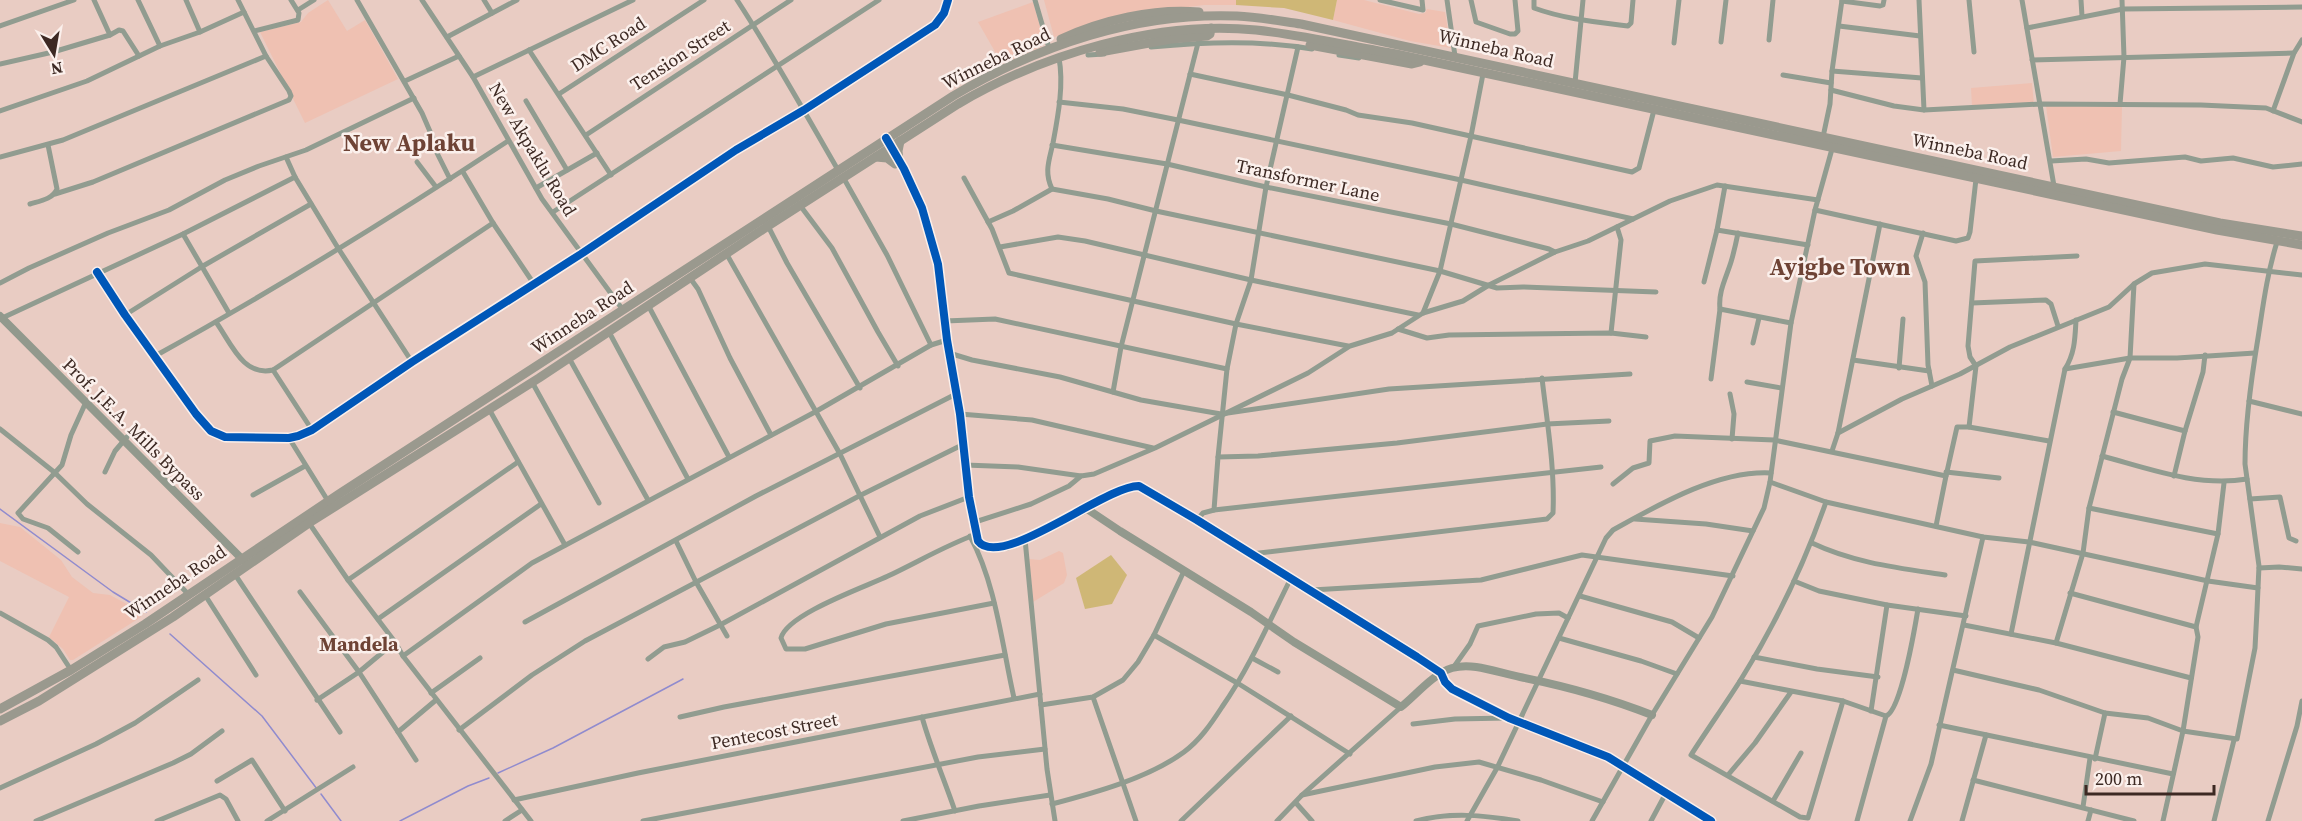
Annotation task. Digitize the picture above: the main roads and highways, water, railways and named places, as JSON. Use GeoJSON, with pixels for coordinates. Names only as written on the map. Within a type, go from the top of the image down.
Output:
{"type":"FeatureCollection","features":[{"type":"Feature","properties":{"kind":"highway"},"geometry":{"type":"LineString","coordinates":[[1050,47],[1074,33],[1142,15],[1187,11],[1206,13],[1211,16],[1210,34],[1207,36],[1171,39],[1071,59],[1060,57]]}},
{"type":"Feature","properties":{"kind":"highway"},"geometry":{"type":"LineString","coordinates":[[1381,40],[1340,26],[1289,16],[1232,11],[1226,17],[1228,29],[1233,34],[1275,38],[1413,64],[1422,60]]}},
{"type":"Feature","properties":{"kind":"highway","name":"Winneba Road"},"geometry":{"type":"LineString","coordinates":[[841,173],[876,157],[886,145],[900,141],[972,85],[1050,47],[1138,24],[1200,17],[1236,16],[1301,24],[1381,40],[2220,223],[2302,236]]}},
{"type":"Feature","properties":{"kind":"highway","name":"Winneba Road"},"geometry":{"type":"LineString","coordinates":[[0,721],[39,701],[147,627],[189,595],[309,523],[341,498],[623,310],[798,202],[941,109],[1060,57],[1113,42],[1201,30],[1237,29],[1298,36],[1422,60],[2277,242],[2302,245]]}},
{"type":"Feature","properties":{"kind":"highway"},"geometry":{"type":"LineString","coordinates":[[1643,108],[1651,107],[1656,99]]}},
{"type":"Feature","properties":{"kind":"highway"},"geometry":{"type":"LineString","coordinates":[[1773,136],[1776,126]]}},
{"type":"Feature","properties":{"kind":"highway"},"geometry":{"type":"LineString","coordinates":[[876,157],[897,162],[900,141]]}},
{"type":"Feature","properties":{"kind":"highway","name":"Winneba Road"},"geometry":{"type":"LineString","coordinates":[[0,709],[205,595],[234,573],[244,561],[328,501],[341,498],[532,382],[768,226],[798,202]]}},
{"type":"Feature","properties":{"kind":"waterway"},"geometry":{"type":"LineString","coordinates":[[0,509],[113,592],[146,612]]}},
{"type":"Feature","properties":{"kind":"waterway"},"geometry":{"type":"LineString","coordinates":[[170,634],[262,716],[317,789]]}},
{"type":"Feature","properties":{"kind":"waterway"},"geometry":{"type":"LineString","coordinates":[[498,773],[553,748],[683,679]]}},
{"type":"Feature","properties":{"kind":"waterway"},"geometry":{"type":"LineString","coordinates":[[400,821],[468,786],[489,778]]}},
{"type":"Feature","properties":{"kind":"waterway"},"geometry":{"type":"LineString","coordinates":[[321,794],[341,821]]}},
{"type":"Feature","properties":{"kind":"district","name":"New Aplaku"},"geometry":{"type":"Point","coordinates":[409,142]}},
{"type":"Feature","properties":{"kind":"district","name":"Ayigbe Town"},"geometry":{"type":"Point","coordinates":[1840,266]}},
{"type":"Feature","properties":{"kind":"district","name":"Mandela"},"geometry":{"type":"Point","coordinates":[359,644]}}]}
